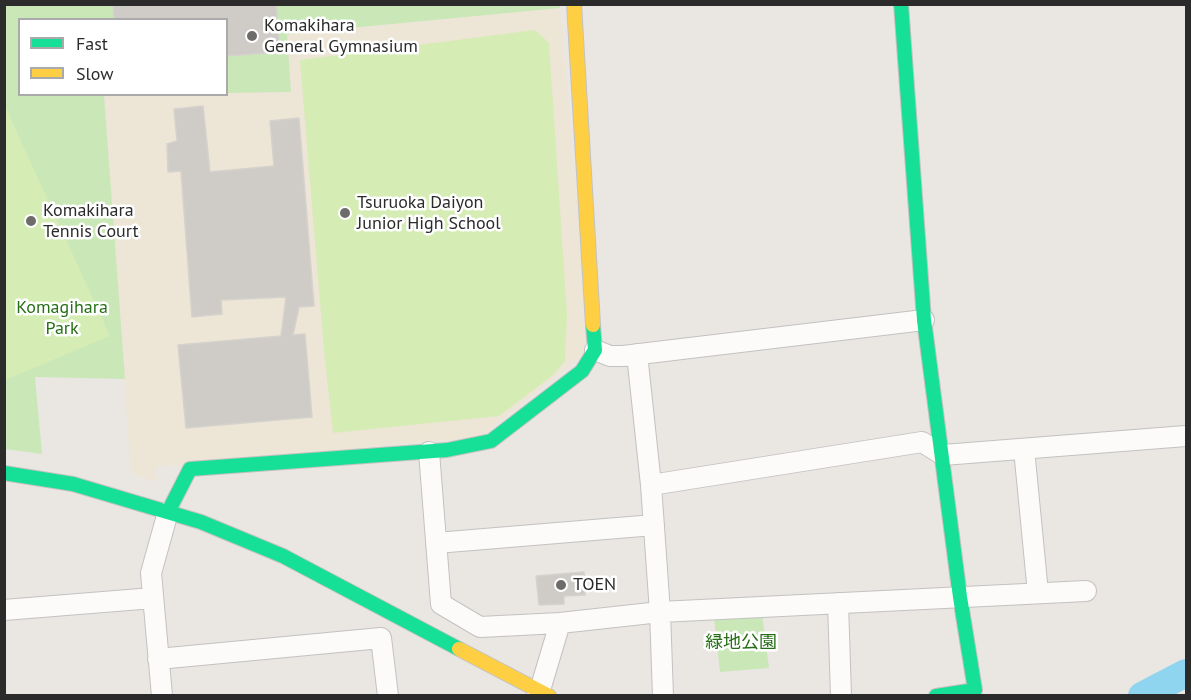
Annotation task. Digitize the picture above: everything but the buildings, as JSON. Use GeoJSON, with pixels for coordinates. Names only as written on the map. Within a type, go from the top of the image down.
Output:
{"type":"FeatureCollection","features":[{"type":"Feature","properties":{"kind":"street"},"geometry":{"type":"LineString","coordinates":[[162,696],[151,573],[168,512],[190,469],[471,447],[491,441],[582,371],[595,350],[574,4]]}},
{"type":"Feature","properties":{"kind":"street"},"geometry":{"type":"LineString","coordinates":[[901,4],[924,320],[960,597],[975,690],[936,696]]}},
{"type":"Feature","properties":{"kind":"street"},"geometry":{"type":"LineString","coordinates":[[595,350],[610,356],[637,354],[924,320]]}},
{"type":"Feature","properties":{"kind":"street"},"geometry":{"type":"LineString","coordinates":[[637,354],[651,485],[663,696]]}},
{"type":"Feature","properties":{"kind":"street"},"geometry":{"type":"LineString","coordinates":[[651,485],[922,442],[943,455],[1186,436]]}},
{"type":"Feature","properties":{"kind":"street"},"geometry":{"type":"LineString","coordinates":[[1024,449],[1038,593]]}},
{"type":"Feature","properties":{"kind":"street"},"geometry":{"type":"LineString","coordinates":[[429,452],[441,604],[480,627],[560,623],[660,612],[1086,591]]}},
{"type":"Feature","properties":{"kind":"street"},"geometry":{"type":"LineString","coordinates":[[4,473],[73,484],[201,522],[283,556],[542,694],[560,623]]}},
{"type":"Feature","properties":{"kind":"street"},"geometry":{"type":"LineString","coordinates":[[436,543],[654,525]]}},
{"type":"Feature","properties":{"kind":"street"},"geometry":{"type":"LineString","coordinates":[[4,610],[153,598]]}},
{"type":"Feature","properties":{"kind":"street"},"geometry":{"type":"LineString","coordinates":[[838,603],[841,696]]}},
{"type":"Feature","properties":{"kind":"street"},"geometry":{"type":"LineString","coordinates":[[158,659],[381,639],[388,696]]}},
{"type":"Feature","properties":{"kind":"shaded area","name":"Tsuruoka Daiyon Junior High School"},"geometry":{"type":"Polygon","coordinates":[[[560,8],[588,331],[582,355],[480,437],[155,467],[157,482],[131,473],[104,96],[228,96],[228,93],[291,92],[286,34],[560,8]]]}},
{"type":"Feature","properties":{"kind":"green space","name":"Komagihara Park"},"geometry":{"type":"Polygon","coordinates":[[[5,5],[559,5],[560,8],[287,34],[291,92],[228,93],[228,18],[18,18],[18,96],[104,96],[125,379],[35,377],[42,454],[5,449],[5,5]]]}},
{"type":"Feature","properties":{"kind":"green space"},"geometry":{"type":"Polygon","coordinates":[[[535,30],[549,43],[567,315],[565,361],[552,376],[499,416],[333,433],[300,60],[535,30]]]}},
{"type":"Feature","properties":{"kind":"green space","name":"Komakihara Tennis Court"},"geometry":{"type":"Polygon","coordinates":[[[5,106],[110,336],[4,380],[5,106]]]}},
{"type":"Feature","properties":{"kind":"green space","name":"緑地公園"},"geometry":{"type":"Polygon","coordinates":[[[762,614],[769,668],[720,672],[714,618],[762,614]]]}},
{"type":"Feature","properties":{"kind":"waterway"},"geometry":{"type":"LineString","coordinates":[[1142,696],[1186,673]]}},
{"type":"Feature","properties":{"kind":"traffic: fast"},"geometry":{"type":"LineString","coordinates":[[901,4],[924,320],[960,597],[975,690],[936,696]]}},
{"type":"Feature","properties":{"kind":"traffic: fast"},"geometry":{"type":"LineString","coordinates":[[168,512],[190,469],[447,450],[491,441],[582,371],[595,350],[593,325]]}},
{"type":"Feature","properties":{"kind":"traffic: fast"},"geometry":{"type":"LineString","coordinates":[[4,473],[73,484],[201,522],[283,556],[459,649]]}},
{"type":"Feature","properties":{"kind":"traffic: slow"},"geometry":{"type":"LineString","coordinates":[[574,4],[593,325]]}},
{"type":"Feature","properties":{"kind":"traffic: slow"},"geometry":{"type":"LineString","coordinates":[[459,649],[549,696]]}},
{"type":"Feature","properties":{"kind":"place","name":"Komakihara General Gymnasium"},"geometry":{"type":"Point","coordinates":[252,36]}},
{"type":"Feature","properties":{"kind":"place","name":"Tsuruoka Daiyon Junior High School"},"geometry":{"type":"Point","coordinates":[345,213]}},
{"type":"Feature","properties":{"kind":"place","name":"Komakihara Tennis Court"},"geometry":{"type":"Point","coordinates":[31,221]}},
{"type":"Feature","properties":{"kind":"place","name":"TOEN"},"geometry":{"type":"Point","coordinates":[561,585]}}]}
